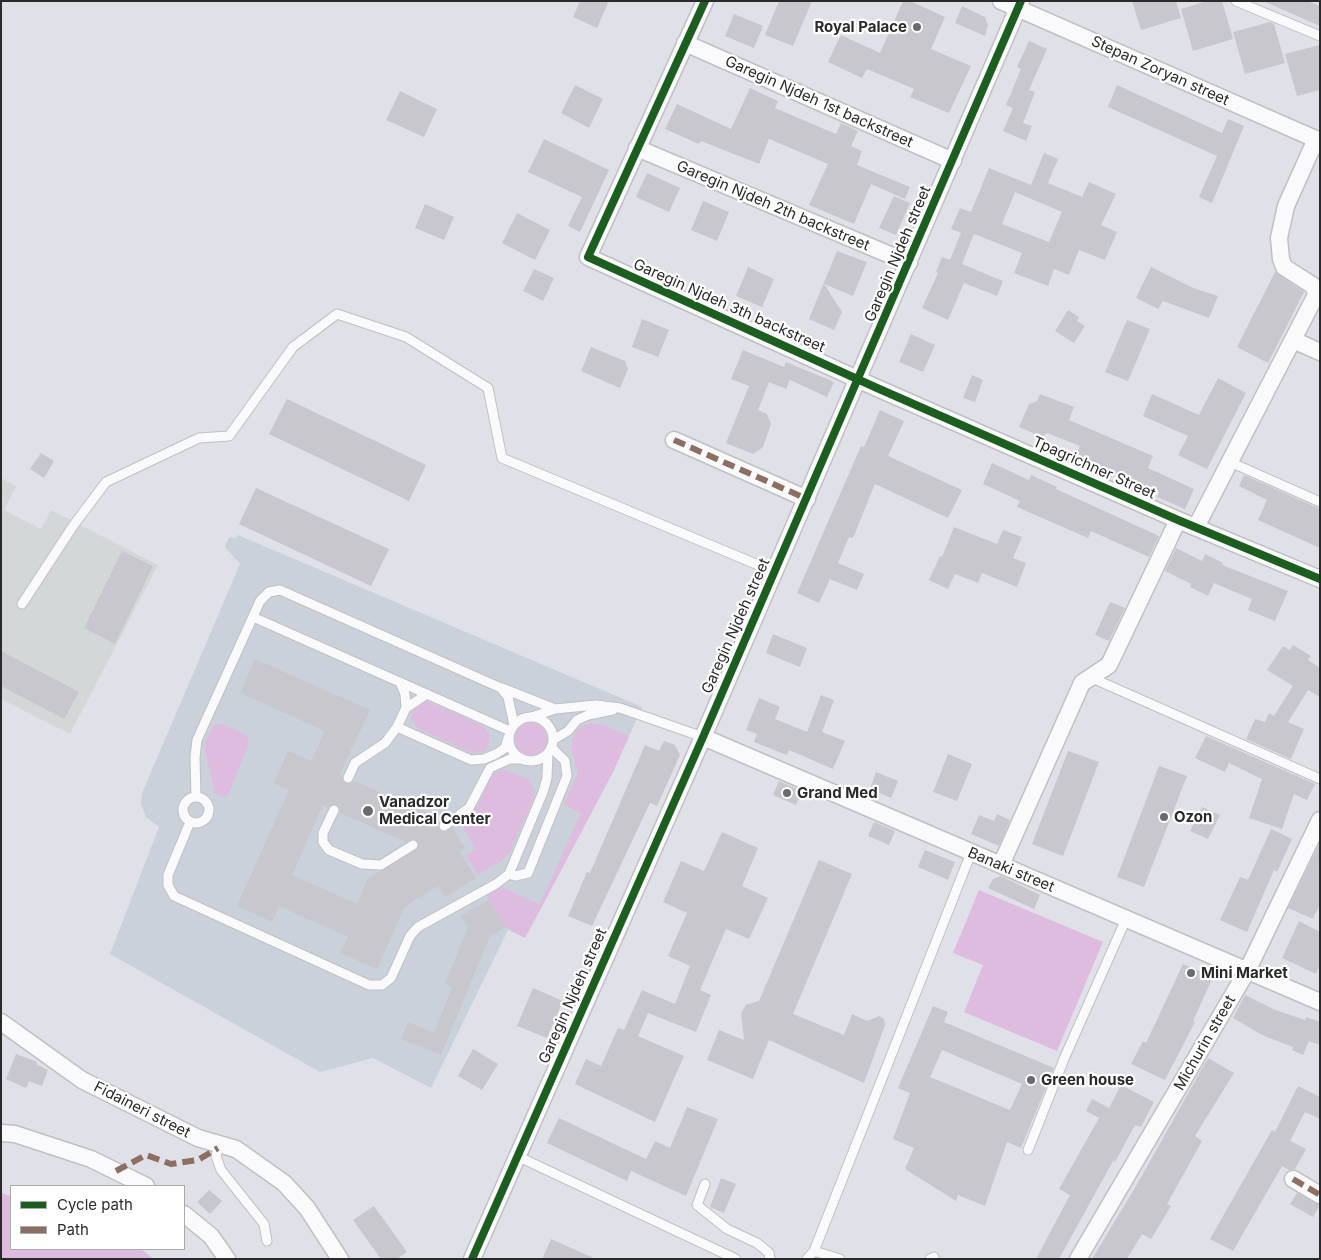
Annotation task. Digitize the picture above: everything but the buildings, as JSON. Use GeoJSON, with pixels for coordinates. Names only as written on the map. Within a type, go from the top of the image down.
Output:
{"type":"FeatureCollection","features":[{"type":"Feature","properties":{"kind":"street"},"geometry":{"type":"LineString","coordinates":[[637,148],[705,1]]}},
{"type":"Feature","properties":{"kind":"street","name":"Stepan Zoryan street"},"geometry":{"type":"LineString","coordinates":[[1001,1],[1020,5],[1318,140]]}},
{"type":"Feature","properties":{"kind":"street","name":"Garegin Njdeh street"},"geometry":{"type":"LineString","coordinates":[[472,1259],[703,737],[1020,5]]}},
{"type":"Feature","properties":{"kind":"street","name":"Garegin Njdeh 1st backstreet"},"geometry":{"type":"LineString","coordinates":[[685,43],[953,161]]}},
{"type":"Feature","properties":{"kind":"street"},"geometry":{"type":"LineString","coordinates":[[1196,528],[1315,297],[1316,291],[1312,285],[1284,267],[1281,259],[1279,238],[1286,206],[1318,140]]}},
{"type":"Feature","properties":{"kind":"street","name":"Garegin Njdeh 3th backstreet"},"geometry":{"type":"LineString","coordinates":[[637,148],[588,257],[859,379]]}},
{"type":"Feature","properties":{"kind":"street","name":"Garegin Njdeh 2th backstreet"},"geometry":{"type":"LineString","coordinates":[[637,148],[909,263]]}},
{"type":"Feature","properties":{"kind":"street"},"geometry":{"type":"LineString","coordinates":[[1293,340],[1320,352]]}},
{"type":"Feature","properties":{"kind":"street","name":"Tpagrichner Street"},"geometry":{"type":"LineString","coordinates":[[859,379],[1196,528],[1320,579]]}},
{"type":"Feature","properties":{"kind":"street"},"geometry":{"type":"LineString","coordinates":[[674,440],[807,499]]}},
{"type":"Feature","properties":{"kind":"street"},"geometry":{"type":"LineString","coordinates":[[1001,866],[1082,683],[1109,665],[1178,520]]}},
{"type":"Feature","properties":{"kind":"street","name":"Banaki street"},"geometry":{"type":"LineString","coordinates":[[703,737],[1320,1002]]}},
{"type":"Feature","properties":{"kind":"street","name":"Michurin street"},"geometry":{"type":"LineString","coordinates":[[1078,1259],[1247,971],[1316,839],[1320,820]]}},
{"type":"Feature","properties":{"kind":"street","name":"Fidaineri street"},"geometry":{"type":"LineString","coordinates":[[1,1022],[82,1080],[198,1138],[236,1149],[284,1183],[307,1208],[340,1259]]}},
{"type":"Feature","properties":{"kind":"street"},"geometry":{"type":"LineString","coordinates":[[1,1133],[15,1134],[91,1159],[144,1185]]}},
{"type":"Feature","properties":{"kind":"street"},"geometry":{"type":"LineString","coordinates":[[1292,1179],[1320,1196]]}},
{"type":"Feature","properties":{"kind":"street"},"geometry":{"type":"LineString","coordinates":[[185,1215],[211,1236],[227,1259]]}},
{"type":"Feature","properties":{"kind":"lane"},"geometry":{"type":"LineString","coordinates":[[1236,1],[1320,36]]}},
{"type":"Feature","properties":{"kind":"lane"},"geometry":{"type":"LineString","coordinates":[[22,604],[73,526],[106,482],[199,438],[229,436],[293,347],[337,314],[406,337],[488,388],[502,458],[775,572]]}},
{"type":"Feature","properties":{"kind":"lane"},"geometry":{"type":"LineString","coordinates":[[1230,462],[1320,502]]}},
{"type":"Feature","properties":{"kind":"lane"},"geometry":{"type":"LineString","coordinates":[[196,797],[195,757],[198,740],[260,601],[269,592],[280,590],[501,688],[555,709]]}},
{"type":"Feature","properties":{"kind":"lane"},"geometry":{"type":"LineString","coordinates":[[254,617],[511,731]]}},
{"type":"Feature","properties":{"kind":"lane"},"geometry":{"type":"LineString","coordinates":[[1092,678],[1320,779]]}},
{"type":"Feature","properties":{"kind":"lane"},"geometry":{"type":"LineString","coordinates":[[348,778],[355,763],[385,743],[398,728],[406,708],[405,694],[400,682]]}},
{"type":"Feature","properties":{"kind":"lane"},"geometry":{"type":"LineString","coordinates":[[501,688],[508,697],[512,751],[522,759]]}},
{"type":"Feature","properties":{"kind":"lane"},"geometry":{"type":"LineString","coordinates":[[406,708],[427,694]]}},
{"type":"Feature","properties":{"kind":"lane"},"geometry":{"type":"LineString","coordinates":[[398,728],[471,760],[484,759],[504,748],[511,731],[525,717],[532,717],[555,709],[596,705],[620,708],[703,737]]}},
{"type":"Feature","properties":{"kind":"lane"},"geometry":{"type":"LineString","coordinates":[[444,826],[469,808],[490,768],[510,759],[536,760],[568,731],[577,720],[588,715],[620,708]]}},
{"type":"Feature","properties":{"kind":"lane"},"geometry":{"type":"LineString","coordinates":[[190,822],[168,875],[168,885],[174,896],[369,985],[382,986],[391,978],[410,936],[418,927],[496,884],[508,874],[543,792],[547,778],[552,734],[545,722],[532,717]]}},
{"type":"Feature","properties":{"kind":"lane"},"geometry":{"type":"LineString","coordinates":[[508,874],[516,876],[528,873],[567,776],[565,761],[551,747]]}},
{"type":"Feature","properties":{"kind":"lane"},"geometry":{"type":"LineString","coordinates":[[196,797],[206,801],[209,811],[205,820],[200,823],[190,822],[183,815],[184,805],[191,798],[196,797]]}},
{"type":"Feature","properties":{"kind":"lane"},"geometry":{"type":"LineString","coordinates":[[334,810],[323,833],[323,842],[329,850],[353,861],[370,866],[381,865],[413,845]]}},
{"type":"Feature","properties":{"kind":"lane"},"geometry":{"type":"LineString","coordinates":[[807,1259],[814,1251],[971,853]]}},
{"type":"Feature","properties":{"kind":"lane"},"geometry":{"type":"LineString","coordinates":[[1028,1150],[1064,1059],[1126,919]]}},
{"type":"Feature","properties":{"kind":"lane"},"geometry":{"type":"LineString","coordinates":[[225,1145],[218,1148],[216,1156],[221,1170],[264,1224],[267,1241]]}},
{"type":"Feature","properties":{"kind":"lane"},"geometry":{"type":"LineString","coordinates":[[517,1156],[736,1259]]}},
{"type":"Feature","properties":{"kind":"lane"},"geometry":{"type":"LineString","coordinates":[[705,1184],[697,1204],[727,1229],[757,1244],[768,1253],[770,1259]]}},
{"type":"Feature","properties":{"kind":"lane"},"geometry":{"type":"LineString","coordinates":[[814,1251],[840,1259]]}},
{"type":"Feature","properties":{"kind":"shaded area"},"geometry":{"type":"Polygon","coordinates":[[[1,478],[16,486],[4,510],[41,529],[51,510],[158,565],[70,734],[1,699],[1,478]]]}},
{"type":"Feature","properties":{"kind":"shaded area","name":"Vanadzor Medical Center"},"geometry":{"type":"Polygon","coordinates":[[[238,535],[642,707],[613,772],[525,938],[508,930],[431,1088],[373,1058],[320,1072],[110,954],[159,827],[146,817],[141,804],[142,793],[240,564],[225,547],[229,537],[236,538],[238,535]]]}},
{"type":"Feature","properties":{"kind":"shaded area"},"geometry":{"type":"Polygon","coordinates":[[[427,701],[483,726],[490,735],[488,747],[484,752],[472,753],[417,728],[411,719],[413,709],[427,701]]]}},
{"type":"Feature","properties":{"kind":"shaded area"},"geometry":{"type":"Polygon","coordinates":[[[219,723],[246,734],[249,742],[229,793],[223,798],[215,793],[204,746],[213,726],[219,723]]]}},
{"type":"Feature","properties":{"kind":"shaded area"},"geometry":{"type":"Polygon","coordinates":[[[531,723],[537,724],[542,728],[546,733],[546,745],[542,750],[537,754],[531,755],[525,754],[520,750],[516,745],[515,739],[516,733],[520,728],[525,724],[531,723]]]}},
{"type":"Feature","properties":{"kind":"shaded area"},"geometry":{"type":"Polygon","coordinates":[[[590,723],[604,725],[629,736],[613,772],[525,938],[505,927],[487,895],[501,887],[539,904],[541,901],[581,813],[564,805],[578,772],[572,752],[572,741],[577,730],[590,723]]]}},
{"type":"Feature","properties":{"kind":"shaded area"},"geometry":{"type":"Polygon","coordinates":[[[502,769],[528,778],[535,790],[534,797],[510,852],[501,861],[478,875],[466,855],[476,849],[460,823],[469,818],[477,807],[493,775],[502,769]]]}},
{"type":"Feature","properties":{"kind":"shaded area"},"geometry":{"type":"Polygon","coordinates":[[[979,890],[1103,942],[1057,1051],[964,1012],[983,965],[953,953],[979,890]]]}},
{"type":"Feature","properties":{"kind":"shaded area"},"geometry":{"type":"Polygon","coordinates":[[[1,1193],[10,1196],[10,1250],[142,1250],[154,1259],[1,1259],[1,1193]]]}},
{"type":"Feature","properties":{"kind":"marked path"},"geometry":{"type":"LineString","coordinates":[[674,440],[807,499]]}},
{"type":"Feature","properties":{"kind":"marked path"},"geometry":{"type":"LineString","coordinates":[[116,1171],[146,1155],[171,1164],[198,1160],[218,1148]]}},
{"type":"Feature","properties":{"kind":"marked path"},"geometry":{"type":"LineString","coordinates":[[1293,1179],[1320,1195]]}},
{"type":"Feature","properties":{"kind":"cycle path"},"geometry":{"type":"LineString","coordinates":[[705,1],[588,257],[877,388],[1178,520],[1320,579]]}},
{"type":"Feature","properties":{"kind":"cycle path"},"geometry":{"type":"LineString","coordinates":[[472,1259],[703,737],[1021,1]]}},
{"type":"Feature","properties":{"kind":"place","name":"Royal Palace"},"geometry":{"type":"Point","coordinates":[917,27]}},
{"type":"Feature","properties":{"kind":"place","name":"Grand Med"},"geometry":{"type":"Point","coordinates":[787,793]}},
{"type":"Feature","properties":{"kind":"place","name":"Vanadzor Medical Center"},"geometry":{"type":"Point","coordinates":[368,811]}},
{"type":"Feature","properties":{"kind":"place","name":"Ozon"},"geometry":{"type":"Point","coordinates":[1164,817]}},
{"type":"Feature","properties":{"kind":"place","name":"Mini Market"},"geometry":{"type":"Point","coordinates":[1191,973]}},
{"type":"Feature","properties":{"kind":"place","name":"Green house"},"geometry":{"type":"Point","coordinates":[1031,1080]}}]}
